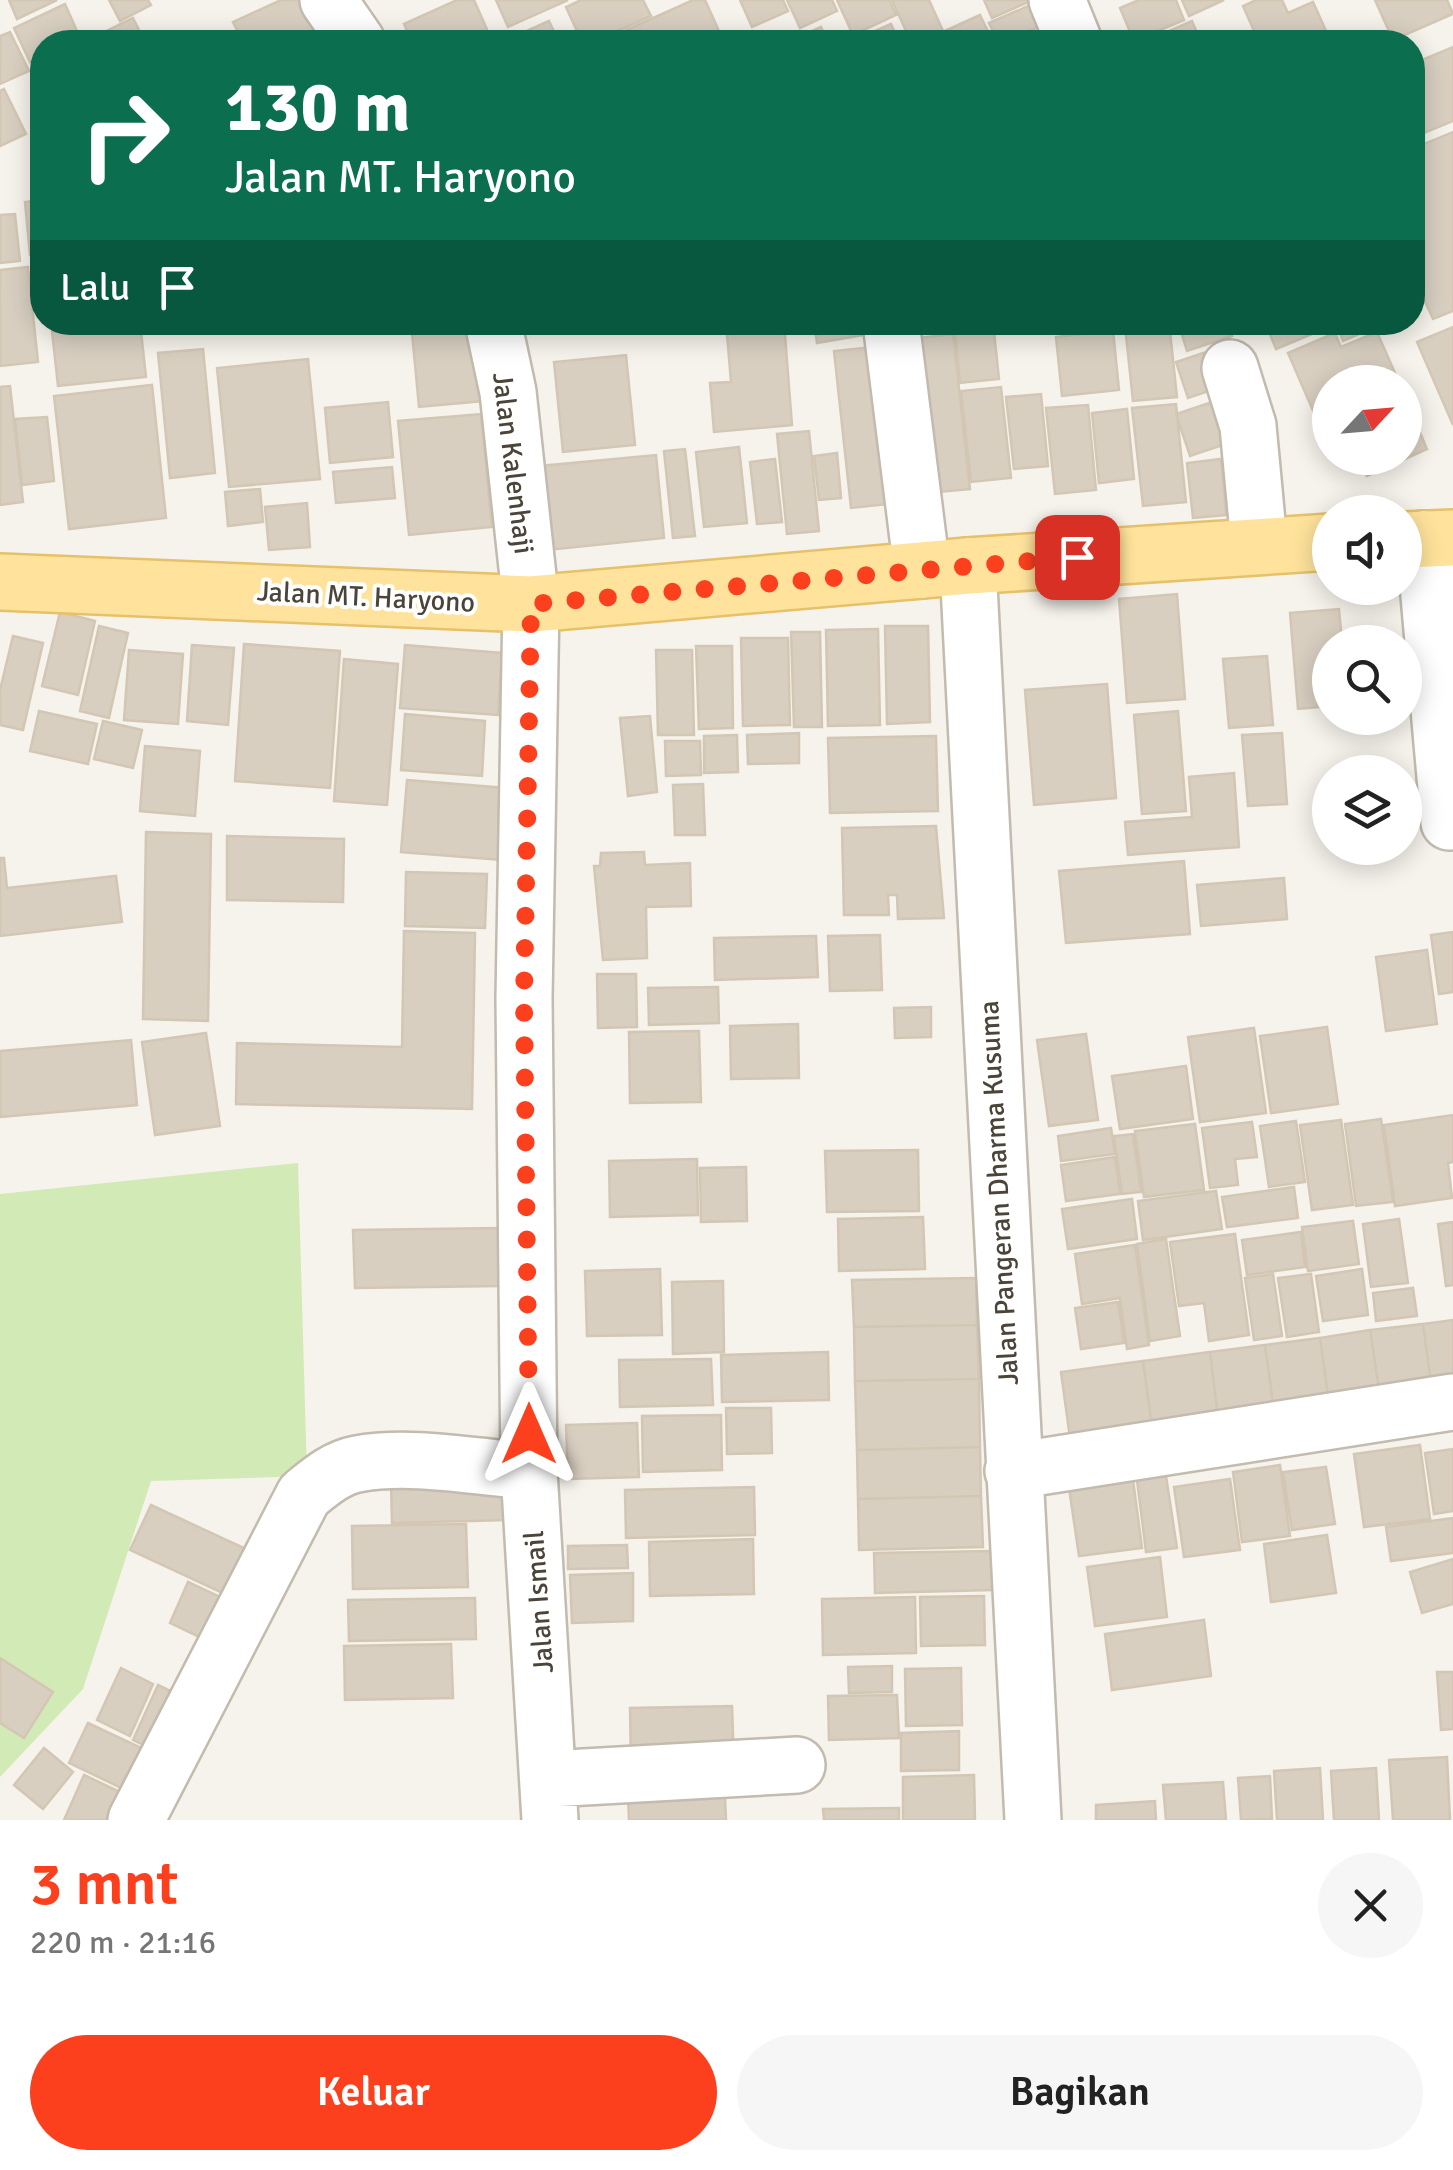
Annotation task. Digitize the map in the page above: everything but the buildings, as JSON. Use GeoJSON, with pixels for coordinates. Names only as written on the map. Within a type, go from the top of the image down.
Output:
{"type":"FeatureCollection","features":[{"type":"Feature","properties":{"kind":"main road","name":"Jalan MT. Haryono"},"geometry":{"type":"LineString","coordinates":[[0,582],[531,604],[1259,543],[1312,542]]}},
{"type":"Feature","properties":{"kind":"street"},"geometry":{"type":"LineString","coordinates":[[329,0],[350,30]]}},
{"type":"Feature","properties":{"kind":"street"},"geometry":{"type":"LineString","coordinates":[[1057,0],[1069,30]]}},
{"type":"Feature","properties":{"kind":"street","name":"Jalan Kalenhaji"},"geometry":{"type":"LineString","coordinates":[[496,335],[508,392],[531,604]]}},
{"type":"Feature","properties":{"kind":"street","name":"Jalan Pangeran Dharma Kusuma"},"geometry":{"type":"LineString","coordinates":[[894,335],[945,568],[1013,1471],[1034,1820]]}},
{"type":"Feature","properties":{"kind":"street"},"geometry":{"type":"LineString","coordinates":[[1230,368],[1248,426],[1259,543]]}},
{"type":"Feature","properties":{"kind":"street"},"geometry":{"type":"LineString","coordinates":[[1427,539],[1449,822]]}},
{"type":"Feature","properties":{"kind":"street","name":"Jalan Ismail"},"geometry":{"type":"LineString","coordinates":[[531,604],[524,998],[529,1470],[550,1800]]}},
{"type":"Feature","properties":{"kind":"street"},"geometry":{"type":"LineString","coordinates":[[1013,1471],[1453,1402]]}},
{"type":"Feature","properties":{"kind":"street"},"geometry":{"type":"LineString","coordinates":[[136,1820],[304,1495],[326,1476],[354,1464],[389,1461],[529,1470]]}},
{"type":"Feature","properties":{"kind":"street"},"geometry":{"type":"LineString","coordinates":[[550,1800],[797,1765]]}},
{"type":"Feature","properties":{"kind":"green space"},"geometry":{"type":"Polygon","coordinates":[[[298,1163],[307,1476],[151,1481],[83,1689],[0,1777],[0,1194],[298,1163]]]}},
{"type":"Feature","properties":{"kind":"route"},"geometry":{"type":"LineString","coordinates":[[529,1434],[524,998],[531,604],[1077,557]]}}]}
